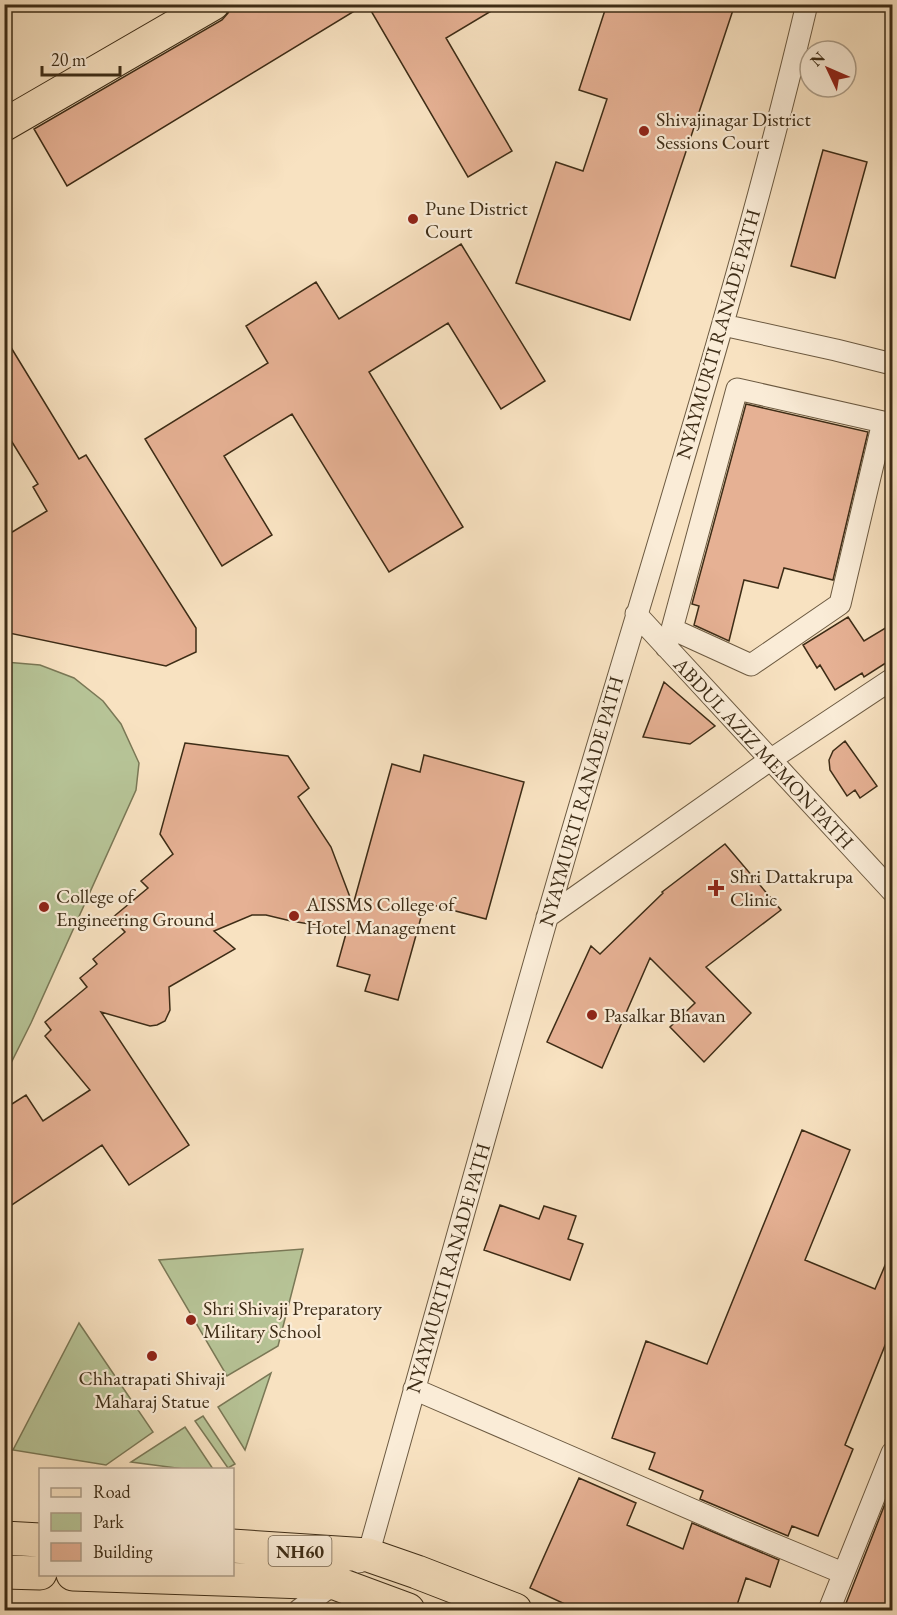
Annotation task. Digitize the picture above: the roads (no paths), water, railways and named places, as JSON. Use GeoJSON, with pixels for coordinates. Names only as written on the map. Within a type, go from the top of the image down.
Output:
{"type":"FeatureCollection","features":[{"type":"Feature","properties":{"kind":"highway"},"geometry":{"type":"LineString","coordinates":[[4,1538],[39,1540]]}},
{"type":"Feature","properties":{"kind":"highway","name":"NH60"},"geometry":{"type":"LineString","coordinates":[[234,1546],[368,1555],[514,1611]]}},
{"type":"Feature","properties":{"kind":"highway"},"geometry":{"type":"LineString","coordinates":[[4,1572],[39,1573]]}},
{"type":"Feature","properties":{"kind":"highway","name":"NH60"},"geometry":{"type":"LineString","coordinates":[[106,1576],[334,1583],[394,1608]]}},
{"type":"Feature","properties":{"kind":"main road"},"geometry":{"type":"LineString","coordinates":[[4,125],[213,4]]}},
{"type":"Feature","properties":{"kind":"street","name":"NYAYMURTI RANADE PATH"},"geometry":{"type":"LineString","coordinates":[[368,1555],[547,917],[723,325],[807,4]]}},
{"type":"Feature","properties":{"kind":"street"},"geometry":{"type":"LineString","coordinates":[[723,325],[892,364]]}},
{"type":"Feature","properties":{"kind":"street"},"geometry":{"type":"LineString","coordinates":[[737,389],[883,422],[840,604],[751,665],[669,638],[737,389]]}},
{"type":"Feature","properties":{"kind":"street","name":"ABDUL AZIZ MEMON PATH"},"geometry":{"type":"LineString","coordinates":[[636,614],[669,638],[770,760],[892,891]]}},
{"type":"Feature","properties":{"kind":"street"},"geometry":{"type":"LineString","coordinates":[[547,917],[770,760],[892,679]]}},
{"type":"Feature","properties":{"kind":"street"},"geometry":{"type":"LineString","coordinates":[[414,1389],[843,1573]]}},
{"type":"Feature","properties":{"kind":"street"},"geometry":{"type":"LineString","coordinates":[[829,1611],[892,1453]]}},
{"type":"Feature","properties":{"kind":"street"},"geometry":{"type":"LineString","coordinates":[[299,1611],[368,1555]]}},
{"type":"Feature","properties":{"kind":"place","name":"Shivajinagar District Sessions Court"},"geometry":{"type":"Point","coordinates":[644,131]}},
{"type":"Feature","properties":{"kind":"place","name":"Pune District Court"},"geometry":{"type":"Point","coordinates":[413,219]}},
{"type":"Feature","properties":{"kind":"place","name":"Shri Dattakrupa Clinic"},"geometry":{"type":"Point","coordinates":[716,888]}},
{"type":"Feature","properties":{"kind":"place","name":"College of Engineering Ground"},"geometry":{"type":"Point","coordinates":[44,907]}},
{"type":"Feature","properties":{"kind":"place","name":"AISSMS College of Hotel Management"},"geometry":{"type":"Point","coordinates":[294,916]}},
{"type":"Feature","properties":{"kind":"place","name":"Pasalkar Bhavan"},"geometry":{"type":"Point","coordinates":[592,1015]}},
{"type":"Feature","properties":{"kind":"place","name":"Shri Shivaji Preparatory Military School"},"geometry":{"type":"Point","coordinates":[191,1320]}},
{"type":"Feature","properties":{"kind":"place","name":"Chhatrapati Shivaji Maharaj Statue"},"geometry":{"type":"Point","coordinates":[152,1356]}}]}
